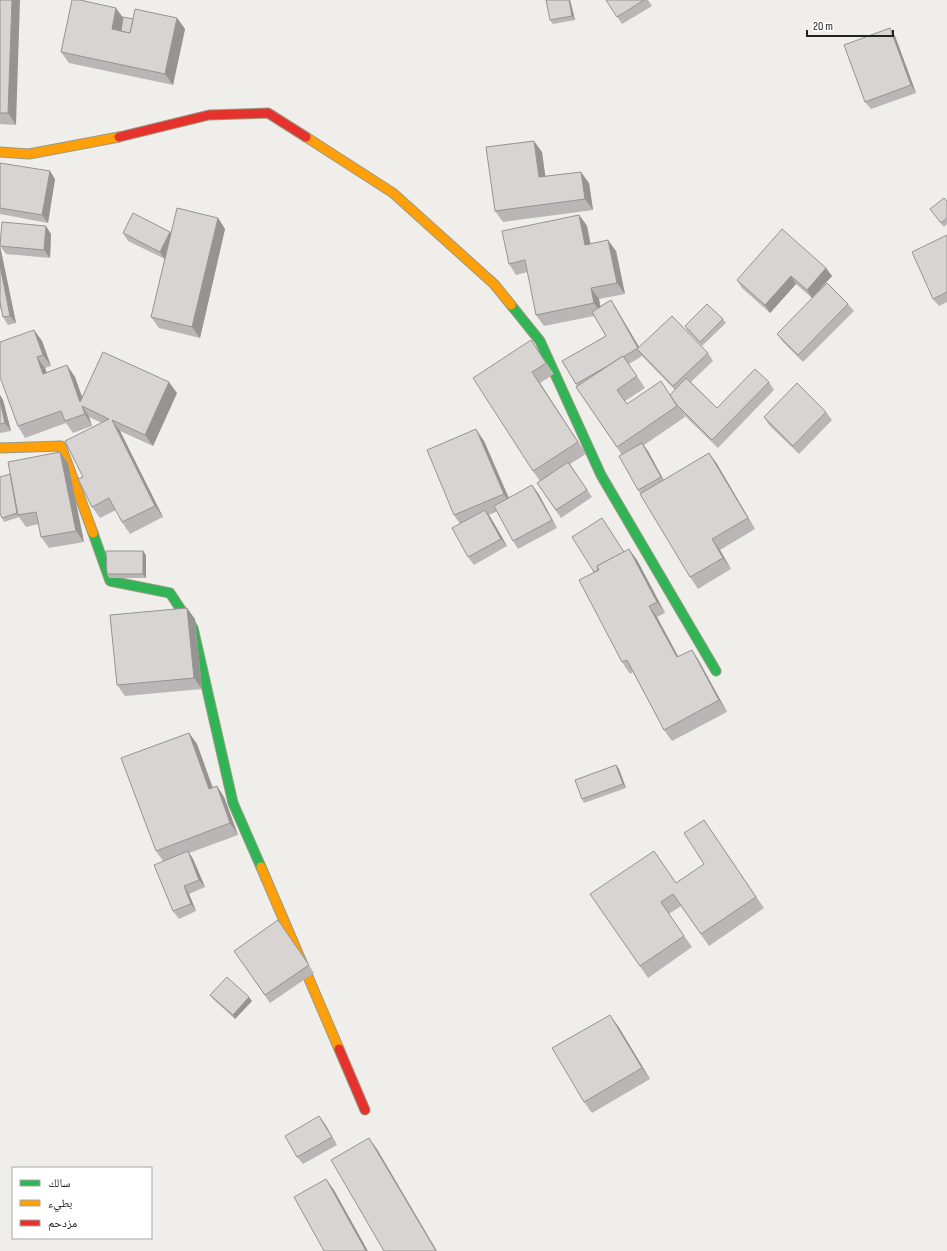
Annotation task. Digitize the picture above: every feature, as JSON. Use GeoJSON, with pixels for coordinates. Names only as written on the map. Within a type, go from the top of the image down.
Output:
{"type":"FeatureCollection","features":[{"type":"Feature","properties":{"kind":"street"},"geometry":{"type":"LineString","coordinates":[[0,152],[29,154],[105,141],[209,114],[268,113],[393,193],[494,284],[540,341],[601,475],[716,671]]}},
{"type":"Feature","properties":{"kind":"street"},"geometry":{"type":"LineString","coordinates":[[0,448],[61,446],[110,581],[170,593],[193,628],[233,803],[365,1110]]}},
{"type":"Feature","properties":{"kind":"building"},"geometry":{"type":"Polygon","coordinates":[[[0,0],[12,0],[8,113],[0,113],[0,0]]]}},
{"type":"Feature","properties":{"kind":"building"},"geometry":{"type":"Polygon","coordinates":[[[72,0],[80,0],[116,8],[112,29],[130,33],[135,9],[177,18],[165,74],[61,52],[72,0]]]}},
{"type":"Feature","properties":{"kind":"building"},"geometry":{"type":"Polygon","coordinates":[[[546,0],[569,0],[572,16],[550,20],[546,0]]]}},
{"type":"Feature","properties":{"kind":"building"},"geometry":{"type":"Polygon","coordinates":[[[606,0],[644,0],[617,17],[606,0]]]}},
{"type":"Feature","properties":{"kind":"building"},"geometry":{"type":"Polygon","coordinates":[[[123,17],[133,19],[130,33],[121,31],[123,17]]]}},
{"type":"Feature","properties":{"kind":"building"},"geometry":{"type":"Polygon","coordinates":[[[890,28],[911,85],[865,102],[844,45],[890,28]]]}},
{"type":"Feature","properties":{"kind":"building"},"geometry":{"type":"Polygon","coordinates":[[[534,141],[539,177],[581,172],[585,199],[495,211],[486,147],[534,141]]]}},
{"type":"Feature","properties":{"kind":"building"},"geometry":{"type":"Polygon","coordinates":[[[0,163],[50,171],[42,215],[0,208],[0,163]]]}},
{"type":"Feature","properties":{"kind":"building"},"geometry":{"type":"Polygon","coordinates":[[[944,198],[947,201],[947,218],[941,223],[930,209],[944,198]]]}},
{"type":"Feature","properties":{"kind":"building"},"geometry":{"type":"Polygon","coordinates":[[[177,208],[218,218],[192,327],[151,317],[177,208]]]}},
{"type":"Feature","properties":{"kind":"building"},"geometry":{"type":"Polygon","coordinates":[[[133,213],[170,232],[160,252],[123,233],[133,213]]]}},
{"type":"Feature","properties":{"kind":"building"},"geometry":{"type":"Polygon","coordinates":[[[579,215],[585,245],[608,240],[617,283],[591,288],[594,303],[536,315],[525,260],[509,264],[502,231],[579,215]]]}},
{"type":"Feature","properties":{"kind":"building"},"geometry":{"type":"Polygon","coordinates":[[[2,222],[46,226],[44,250],[0,246],[2,222]]]}},
{"type":"Feature","properties":{"kind":"building"},"geometry":{"type":"Polygon","coordinates":[[[782,229],[826,268],[807,290],[791,276],[765,305],[737,280],[782,229]]]}},
{"type":"Feature","properties":{"kind":"building"},"geometry":{"type":"Polygon","coordinates":[[[947,235],[947,292],[933,299],[912,252],[947,235]]]}},
{"type":"Feature","properties":{"kind":"building"},"geometry":{"type":"Polygon","coordinates":[[[0,265],[10,316],[3,317],[0,302],[0,265]]]}},
{"type":"Feature","properties":{"kind":"building"},"geometry":{"type":"Polygon","coordinates":[[[827,283],[848,304],[798,355],[777,334],[827,283]]]}},
{"type":"Feature","properties":{"kind":"building"},"geometry":{"type":"Polygon","coordinates":[[[611,300],[638,348],[576,384],[562,361],[606,336],[592,312],[611,300]]]}},
{"type":"Feature","properties":{"kind":"building"},"geometry":{"type":"Polygon","coordinates":[[[707,304],[723,319],[700,342],[685,326],[707,304]]]}},
{"type":"Feature","properties":{"kind":"building"},"geometry":{"type":"Polygon","coordinates":[[[672,316],[708,353],[673,386],[637,349],[672,316]]]}},
{"type":"Feature","properties":{"kind":"building"},"geometry":{"type":"Polygon","coordinates":[[[34,330],[43,355],[37,357],[43,374],[67,365],[80,402],[103,352],[169,382],[145,435],[112,420],[155,506],[122,522],[109,498],[92,507],[78,479],[83,477],[65,441],[109,419],[82,406],[85,414],[65,421],[61,411],[18,426],[0,377],[0,342],[34,330]]]}},
{"type":"Feature","properties":{"kind":"building"},"geometry":{"type":"Polygon","coordinates":[[[531,340],[546,363],[532,372],[578,442],[533,471],[473,378],[531,340]]]}},
{"type":"Feature","properties":{"kind":"building"},"geometry":{"type":"Polygon","coordinates":[[[623,356],[637,376],[617,390],[627,404],[661,381],[677,406],[617,447],[576,387],[623,356]]]}},
{"type":"Feature","properties":{"kind":"building"},"geometry":{"type":"Polygon","coordinates":[[[755,369],[769,382],[712,440],[677,405],[670,395],[686,378],[717,408],[755,369]]]}},
{"type":"Feature","properties":{"kind":"building"},"geometry":{"type":"Polygon","coordinates":[[[797,383],[826,412],[793,446],[764,417],[797,383]]]}},
{"type":"Feature","properties":{"kind":"building"},"geometry":{"type":"Polygon","coordinates":[[[0,401],[5,423],[0,424],[0,401]]]}},
{"type":"Feature","properties":{"kind":"building"},"geometry":{"type":"Polygon","coordinates":[[[476,429],[504,494],[454,515],[427,450],[476,429]]]}},
{"type":"Feature","properties":{"kind":"building"},"geometry":{"type":"Polygon","coordinates":[[[642,443],[661,477],[638,490],[619,456],[642,443]]]}},
{"type":"Feature","properties":{"kind":"building"},"geometry":{"type":"Polygon","coordinates":[[[60,452],[76,531],[41,537],[36,512],[18,515],[8,462],[60,452]]]}},
{"type":"Feature","properties":{"kind":"building"},"geometry":{"type":"Polygon","coordinates":[[[709,453],[748,518],[712,539],[723,558],[690,577],[640,494],[709,453]]]}},
{"type":"Feature","properties":{"kind":"building"},"geometry":{"type":"Polygon","coordinates":[[[568,462],[587,490],[556,510],[537,483],[568,462]]]}},
{"type":"Feature","properties":{"kind":"building"},"geometry":{"type":"Polygon","coordinates":[[[10,474],[17,513],[2,518],[0,513],[0,477],[10,474]]]}},
{"type":"Feature","properties":{"kind":"building"},"geometry":{"type":"Polygon","coordinates":[[[532,485],[552,520],[513,541],[494,506],[532,485]]]}},
{"type":"Feature","properties":{"kind":"building"},"geometry":{"type":"Polygon","coordinates":[[[485,510],[501,539],[468,557],[452,528],[485,510]]]}},
{"type":"Feature","properties":{"kind":"building"},"geometry":{"type":"Polygon","coordinates":[[[602,518],[624,552],[597,566],[598,570],[594,572],[572,537],[602,518]]]}},
{"type":"Feature","properties":{"kind":"building"},"geometry":{"type":"Polygon","coordinates":[[[629,549],[657,602],[649,606],[677,657],[692,650],[719,700],[664,730],[627,660],[622,662],[579,580],[599,570],[597,566],[629,549]]]}},
{"type":"Feature","properties":{"kind":"building"},"geometry":{"type":"Polygon","coordinates":[[[106,551],[143,551],[143,574],[107,574],[106,551]]]}},
{"type":"Feature","properties":{"kind":"building"},"geometry":{"type":"Polygon","coordinates":[[[187,608],[194,678],[117,685],[110,615],[187,608]]]}},
{"type":"Feature","properties":{"kind":"building"},"geometry":{"type":"Polygon","coordinates":[[[189,733],[209,789],[217,786],[230,823],[156,851],[121,758],[189,733]]]}},
{"type":"Feature","properties":{"kind":"building"},"geometry":{"type":"Polygon","coordinates":[[[616,765],[623,784],[582,799],[575,780],[616,765]]]}},
{"type":"Feature","properties":{"kind":"building"},"geometry":{"type":"Polygon","coordinates":[[[704,820],[756,897],[701,934],[673,894],[661,902],[684,936],[640,966],[590,894],[654,851],[676,883],[704,864],[684,833],[704,820]]]}},
{"type":"Feature","properties":{"kind":"building"},"geometry":{"type":"Polygon","coordinates":[[[188,851],[199,880],[184,886],[191,904],[173,911],[154,865],[188,851]]]}},
{"type":"Feature","properties":{"kind":"building"},"geometry":{"type":"Polygon","coordinates":[[[278,920],[309,965],[265,995],[234,951],[278,920]]]}},
{"type":"Feature","properties":{"kind":"building"},"geometry":{"type":"Polygon","coordinates":[[[227,977],[249,997],[233,1015],[210,995],[227,977]]]}},
{"type":"Feature","properties":{"kind":"building"},"geometry":{"type":"Polygon","coordinates":[[[610,1015],[642,1068],[584,1102],[552,1048],[610,1015]]]}},
{"type":"Feature","properties":{"kind":"building"},"geometry":{"type":"Polygon","coordinates":[[[319,1116],[332,1137],[297,1157],[285,1136],[319,1116]]]}},
{"type":"Feature","properties":{"kind":"building"},"geometry":{"type":"Polygon","coordinates":[[[369,1138],[436,1251],[384,1251],[331,1160],[369,1138]]]}},
{"type":"Feature","properties":{"kind":"building"},"geometry":{"type":"Polygon","coordinates":[[[326,1179],[366,1251],[324,1251],[294,1197],[326,1179]]]}},
{"type":"Feature","properties":{"kind":"traffic: fast"},"geometry":{"type":"LineString","coordinates":[[511,305],[540,341],[601,475],[716,671]]}},
{"type":"Feature","properties":{"kind":"traffic: fast"},"geometry":{"type":"LineString","coordinates":[[93,533],[110,581],[170,593],[193,628],[233,803],[261,867]]}},
{"type":"Feature","properties":{"kind":"traffic: slow"},"geometry":{"type":"LineString","coordinates":[[0,152],[29,154],[119,137]]}},
{"type":"Feature","properties":{"kind":"traffic: slow"},"geometry":{"type":"LineString","coordinates":[[306,137],[393,193],[494,284],[511,305]]}},
{"type":"Feature","properties":{"kind":"traffic: slow"},"geometry":{"type":"LineString","coordinates":[[0,448],[61,446],[93,533]]}},
{"type":"Feature","properties":{"kind":"traffic: slow"},"geometry":{"type":"LineString","coordinates":[[261,867],[339,1049]]}},
{"type":"Feature","properties":{"kind":"traffic: jam"},"geometry":{"type":"LineString","coordinates":[[119,137],[209,115],[268,113],[306,137]]}},
{"type":"Feature","properties":{"kind":"traffic: jam"},"geometry":{"type":"LineString","coordinates":[[339,1049],[365,1110]]}}]}
